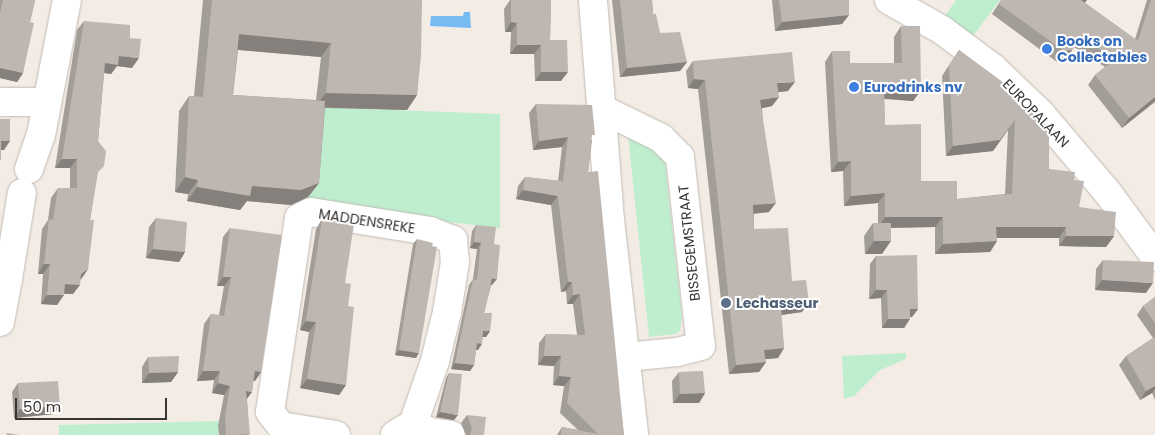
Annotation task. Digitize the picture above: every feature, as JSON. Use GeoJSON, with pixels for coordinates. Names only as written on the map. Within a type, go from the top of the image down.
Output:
{"type":"FeatureCollection","features":[{"type":"Feature","properties":{"kind":"street"},"geometry":{"type":"LineString","coordinates":[[0,322],[4,279],[26,181],[40,135],[67,0]]}},
{"type":"Feature","properties":{"kind":"street"},"geometry":{"type":"LineString","coordinates":[[592,0],[610,220],[634,435]]}},
{"type":"Feature","properties":{"kind":"street","name":"EUROPALAAN"},"geometry":{"type":"LineString","coordinates":[[889,0],[956,41],[993,68],[1041,114],[1108,193],[1155,257]]}},
{"type":"Feature","properties":{"kind":"street"},"geometry":{"type":"LineString","coordinates":[[0,102],[46,102]]}},
{"type":"Feature","properties":{"kind":"street","name":"BISSEGEMSTRAAT"},"geometry":{"type":"LineString","coordinates":[[602,109],[661,138],[680,157],[701,346],[677,352],[626,357]]}},
{"type":"Feature","properties":{"kind":"street","name":"MADDENSREKE"},"geometry":{"type":"LineString","coordinates":[[336,435],[282,426],[270,412],[299,218],[311,212],[430,231],[454,240],[454,262],[447,312],[435,361],[404,430],[451,435]]}},
{"type":"Feature","properties":{"kind":"green space"},"geometry":{"type":"Polygon","coordinates":[[[956,0],[1000,0],[973,36],[944,17],[956,0]]]}},
{"type":"Feature","properties":{"kind":"green space"},"geometry":{"type":"Polygon","coordinates":[[[315,107],[500,114],[500,228],[308,206],[315,107]]]}},
{"type":"Feature","properties":{"kind":"green space"},"geometry":{"type":"Polygon","coordinates":[[[628,135],[647,145],[665,162],[682,317],[680,331],[675,334],[649,337],[628,135]]]}},
{"type":"Feature","properties":{"kind":"green space"},"geometry":{"type":"Polygon","coordinates":[[[906,353],[906,359],[880,370],[854,396],[844,399],[842,356],[906,353]]]}},
{"type":"Feature","properties":{"kind":"green space"},"geometry":{"type":"Polygon","coordinates":[[[220,421],[218,435],[59,435],[59,425],[220,421]]]}},
{"type":"Feature","properties":{"kind":"water"},"geometry":{"type":"Polygon","coordinates":[[[464,12],[470,12],[471,28],[430,26],[431,16],[463,16],[464,12]]]}},
{"type":"Feature","properties":{"kind":"building"},"geometry":{"type":"Polygon","coordinates":[[[3,0],[35,0],[30,22],[34,23],[23,73],[0,68],[0,13],[3,0]]]}},
{"type":"Feature","properties":{"kind":"building"},"geometry":{"type":"Polygon","coordinates":[[[212,0],[422,0],[421,56],[417,95],[326,93],[331,43],[239,34],[233,95],[325,101],[319,183],[301,190],[252,186],[250,196],[197,187],[198,180],[185,177],[189,96],[203,97],[212,0]]]}},
{"type":"Feature","properties":{"kind":"building"},"geometry":{"type":"Polygon","coordinates":[[[511,0],[551,0],[550,40],[567,40],[568,72],[541,72],[541,45],[517,45],[517,23],[511,22],[511,0]]]}},
{"type":"Feature","properties":{"kind":"building"},"geometry":{"type":"Polygon","coordinates":[[[620,0],[652,0],[653,14],[656,14],[660,33],[680,32],[687,62],[627,68],[620,0]]]}},
{"type":"Feature","properties":{"kind":"building"},"geometry":{"type":"Polygon","coordinates":[[[779,0],[849,0],[849,15],[782,22],[779,0]]]}},
{"type":"Feature","properties":{"kind":"building"},"geometry":{"type":"Polygon","coordinates":[[[1001,0],[1081,0],[1138,41],[1151,0],[1155,0],[1155,97],[1129,118],[1095,75],[1115,59],[1081,37],[1072,50],[1064,51],[999,4],[1001,0]]]}},
{"type":"Feature","properties":{"kind":"building"},"geometry":{"type":"Polygon","coordinates":[[[84,21],[130,25],[130,38],[141,39],[139,58],[119,56],[118,65],[105,63],[98,141],[106,151],[104,166],[98,172],[90,220],[94,220],[88,269],[81,274],[80,285],[65,284],[64,295],[47,295],[50,264],[44,264],[49,219],[53,220],[58,188],[77,188],[77,159],[62,159],[84,21]]]}},
{"type":"Feature","properties":{"kind":"building"},"geometry":{"type":"Polygon","coordinates":[[[901,26],[920,26],[921,90],[884,88],[885,125],[921,124],[921,181],[957,181],[957,199],[1012,194],[1015,120],[1000,140],[953,146],[949,65],[959,50],[1005,84],[1049,128],[1049,169],[1075,172],[1074,180],[1084,181],[1079,207],[1116,212],[1114,236],[1066,236],[1066,227],[996,227],[997,241],[943,244],[943,217],[885,217],[885,193],[851,196],[851,161],[838,162],[832,51],[850,51],[850,63],[902,63],[901,26]]]}},
{"type":"Feature","properties":{"kind":"building"},"geometry":{"type":"Polygon","coordinates":[[[792,52],[795,82],[777,83],[779,97],[760,100],[776,203],[753,205],[754,229],[788,228],[792,281],[806,280],[809,303],[781,306],[784,348],[764,350],[766,362],[736,365],[705,80],[694,79],[693,61],[792,52]]]}},
{"type":"Feature","properties":{"kind":"building"},"geometry":{"type":"Polygon","coordinates":[[[536,104],[592,105],[595,135],[592,135],[588,172],[598,171],[624,435],[561,435],[562,427],[598,434],[567,403],[571,377],[559,376],[561,356],[544,356],[546,334],[585,335],[580,294],[573,295],[572,282],[568,282],[558,196],[523,190],[525,177],[563,181],[568,137],[539,141],[536,104]]]}},
{"type":"Feature","properties":{"kind":"building"},"geometry":{"type":"Polygon","coordinates":[[[0,119],[10,119],[10,141],[1,141],[1,160],[0,160],[0,119]]]}},
{"type":"Feature","properties":{"kind":"building"},"geometry":{"type":"Polygon","coordinates":[[[156,218],[187,222],[185,252],[153,249],[156,218]]]}},
{"type":"Feature","properties":{"kind":"building"},"geometry":{"type":"Polygon","coordinates":[[[322,219],[354,224],[345,283],[351,284],[348,306],[354,307],[346,385],[307,379],[316,322],[306,321],[322,219]]]}},
{"type":"Feature","properties":{"kind":"building"},"geometry":{"type":"Polygon","coordinates":[[[873,223],[891,223],[891,241],[874,241],[873,223]]]}},
{"type":"Feature","properties":{"kind":"building"},"geometry":{"type":"Polygon","coordinates":[[[476,225],[496,227],[494,244],[500,245],[497,279],[492,278],[484,313],[492,313],[490,331],[483,331],[482,344],[477,343],[474,365],[455,363],[473,279],[477,280],[481,243],[484,243],[474,242],[476,225]]]}},
{"type":"Feature","properties":{"kind":"building"},"geometry":{"type":"Polygon","coordinates":[[[230,228],[282,235],[261,372],[255,371],[252,392],[246,391],[250,434],[238,435],[226,435],[225,417],[230,386],[218,383],[220,371],[203,371],[211,314],[224,316],[231,277],[223,277],[230,228]]]}},
{"type":"Feature","properties":{"kind":"building"},"geometry":{"type":"Polygon","coordinates":[[[417,239],[433,243],[432,246],[437,247],[419,353],[399,350],[417,239]]]}},
{"type":"Feature","properties":{"kind":"building"},"geometry":{"type":"Polygon","coordinates":[[[917,255],[918,309],[910,309],[910,319],[888,319],[887,290],[876,290],[876,256],[917,255]]]}},
{"type":"Feature","properties":{"kind":"building"},"geometry":{"type":"Polygon","coordinates":[[[1103,260],[1154,262],[1153,283],[1102,280],[1103,260]]]}},
{"type":"Feature","properties":{"kind":"building"},"geometry":{"type":"Polygon","coordinates":[[[1155,297],[1155,323],[1143,306],[1155,297]]]}},
{"type":"Feature","properties":{"kind":"building"},"geometry":{"type":"Polygon","coordinates":[[[1155,337],[1155,386],[1146,391],[1126,356],[1155,337]]]}},
{"type":"Feature","properties":{"kind":"building"},"geometry":{"type":"Polygon","coordinates":[[[179,356],[178,372],[149,373],[148,357],[179,356]]]}},
{"type":"Feature","properties":{"kind":"building"},"geometry":{"type":"Polygon","coordinates":[[[703,371],[705,393],[680,394],[679,372],[703,371]]]}},
{"type":"Feature","properties":{"kind":"building"},"geometry":{"type":"Polygon","coordinates":[[[449,373],[462,374],[458,415],[440,412],[449,373]]]}},
{"type":"Feature","properties":{"kind":"building"},"geometry":{"type":"Polygon","coordinates":[[[58,381],[60,406],[20,409],[18,383],[58,381]]]}},
{"type":"Feature","properties":{"kind":"building"},"geometry":{"type":"Polygon","coordinates":[[[467,415],[486,417],[484,435],[470,435],[472,428],[467,415]]]}},
{"type":"Feature","properties":{"kind":"place","name":"Books on Collectables"},"geometry":{"type":"Point","coordinates":[1047,49]}},
{"type":"Feature","properties":{"kind":"place","name":"Eurodrinks nv"},"geometry":{"type":"Point","coordinates":[854,87]}},
{"type":"Feature","properties":{"kind":"place","name":"Lechasseur"},"geometry":{"type":"Point","coordinates":[726,303]}}]}
